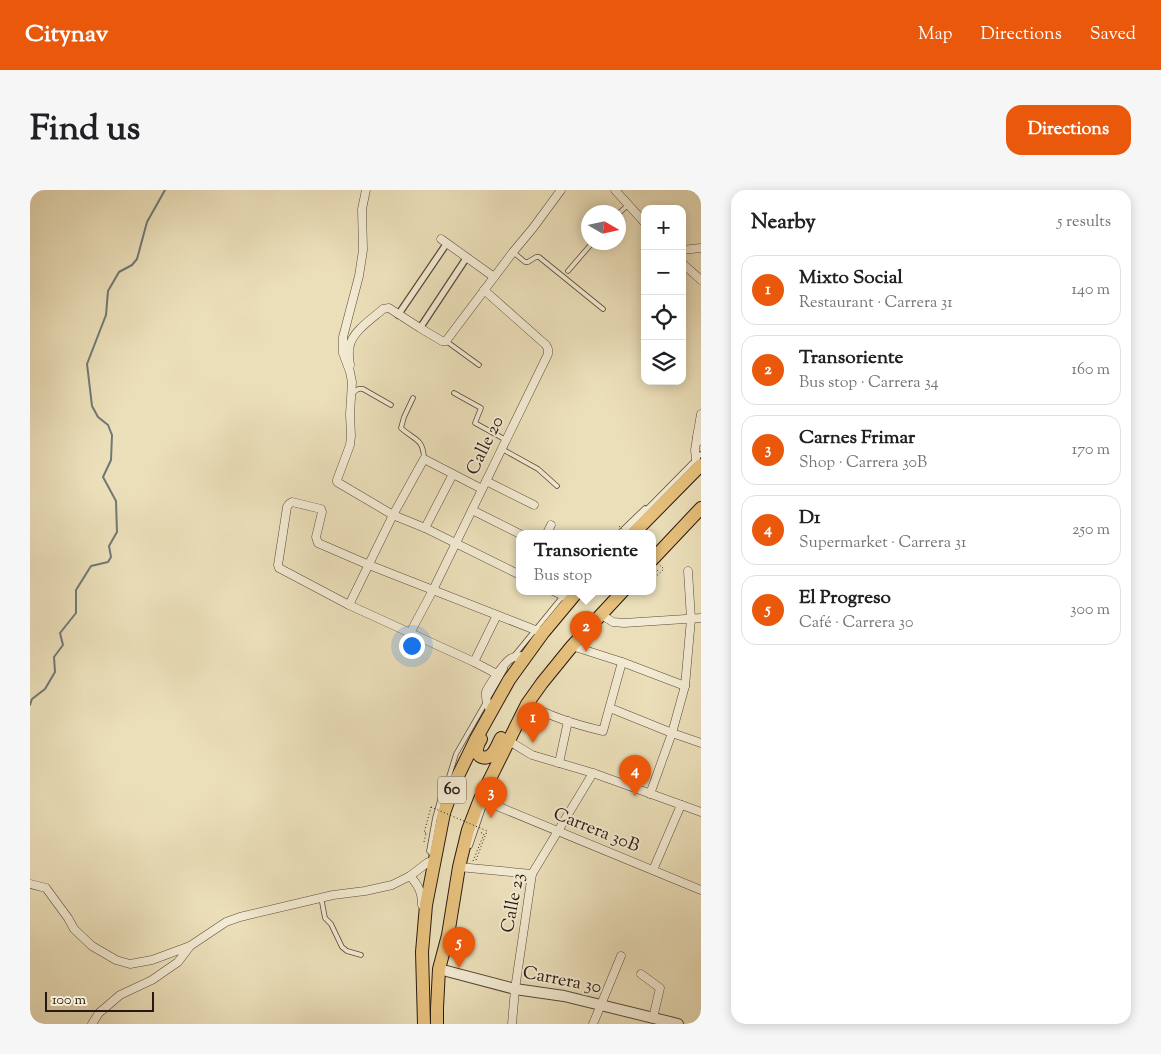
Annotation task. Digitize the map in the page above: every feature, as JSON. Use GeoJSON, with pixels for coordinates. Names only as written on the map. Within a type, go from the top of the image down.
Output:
{"type":"FeatureCollection","features":[{"type":"Feature","properties":{"kind":"highway"},"geometry":{"type":"LineString","coordinates":[[637,530],[668,499],[699,459]]}},
{"type":"Feature","properties":{"kind":"highway"},"geometry":{"type":"LineString","coordinates":[[668,499],[683,490],[701,473]]}},
{"type":"Feature","properties":{"kind":"highway"},"geometry":{"type":"LineString","coordinates":[[656,560],[701,508]]}},
{"type":"Feature","properties":{"kind":"highway","name":"60"},"geometry":{"type":"LineString","coordinates":[[424,1024],[422,952],[426,905],[444,813],[455,782],[476,739],[509,680],[514,664],[526,656],[539,631],[568,595]]}},
{"type":"Feature","properties":{"kind":"highway","name":"60"},"geometry":{"type":"LineString","coordinates":[[437,1024],[439,969],[448,935],[460,862],[468,830],[512,744],[527,709],[572,646],[601,613],[623,595]]}},
{"type":"Feature","properties":{"kind":"highway"},"geometry":{"type":"LineString","coordinates":[[514,664],[515,679],[476,748],[479,756],[486,758],[492,754],[521,703],[526,698],[527,709]]}},
{"type":"Feature","properties":{"kind":"street"},"geometry":{"type":"LineString","coordinates":[[350,372],[342,353],[343,337],[362,259],[362,209],[366,190]]}},
{"type":"Feature","properties":{"kind":"street"},"geometry":{"type":"LineString","coordinates":[[516,573],[425,528],[393,515],[338,484],[337,480],[351,440],[352,382],[349,351],[350,344],[358,331],[383,309],[389,308],[420,328],[446,341],[534,228],[561,190]]}},
{"type":"Feature","properties":{"kind":"street"},"geometry":{"type":"LineString","coordinates":[[616,190],[641,219]]}},
{"type":"Feature","properties":{"kind":"street"},"geometry":{"type":"LineString","coordinates":[[398,314],[444,241],[494,277]]}},
{"type":"Feature","properties":{"kind":"street"},"geometry":{"type":"LineString","coordinates":[[686,250],[701,248]]}},
{"type":"Feature","properties":{"kind":"street"},"geometry":{"type":"LineString","coordinates":[[420,328],[467,257]]}},
{"type":"Feature","properties":{"kind":"street"},"geometry":{"type":"LineString","coordinates":[[686,267],[701,280]]}},
{"type":"Feature","properties":{"kind":"street","name":"Calle 20"},"geometry":{"type":"LineString","coordinates":[[410,633],[433,590],[548,354],[546,345],[484,290]]}},
{"type":"Feature","properties":{"kind":"street"},"geometry":{"type":"LineString","coordinates":[[699,459],[695,450],[699,439],[701,414]]}},
{"type":"Feature","properties":{"kind":"street"},"geometry":{"type":"LineString","coordinates":[[349,604],[393,515],[424,459],[482,489]]}},
{"type":"Feature","properties":{"kind":"street"},"geometry":{"type":"LineString","coordinates":[[425,528],[453,474]]}},
{"type":"Feature","properties":{"kind":"street"},"geometry":{"type":"LineString","coordinates":[[486,481],[534,505]]}},
{"type":"Feature","properties":{"kind":"street"},"geometry":{"type":"LineString","coordinates":[[497,674],[349,604],[278,567],[289,504],[292,502],[322,512],[316,537],[318,543],[369,565],[539,631]]}},
{"type":"Feature","properties":{"kind":"street"},"geometry":{"type":"LineString","coordinates":[[472,510],[516,532]]}},
{"type":"Feature","properties":{"kind":"street"},"geometry":{"type":"LineString","coordinates":[[548,530],[550,525]]}},
{"type":"Feature","properties":{"kind":"street"},"geometry":{"type":"LineString","coordinates":[[650,794],[672,733],[685,686],[691,619],[688,571]]}},
{"type":"Feature","properties":{"kind":"street"},"geometry":{"type":"LineString","coordinates":[[601,613],[613,622],[624,623],[701,618]]}},
{"type":"Feature","properties":{"kind":"street"},"geometry":{"type":"LineString","coordinates":[[474,662],[497,615]]}},
{"type":"Feature","properties":{"kind":"street"},"geometry":{"type":"LineString","coordinates":[[572,646],[622,662],[685,686]]}},
{"type":"Feature","properties":{"kind":"street"},"geometry":{"type":"LineString","coordinates":[[491,712],[487,704],[486,692],[497,674],[510,659],[514,664]]}},
{"type":"Feature","properties":{"kind":"street"},"geometry":{"type":"LineString","coordinates":[[527,709],[537,710],[603,731],[622,662]]}},
{"type":"Feature","properties":{"kind":"street"},"geometry":{"type":"LineString","coordinates":[[610,708],[701,743]]}},
{"type":"Feature","properties":{"kind":"street"},"geometry":{"type":"LineString","coordinates":[[558,763],[568,721]]}},
{"type":"Feature","properties":{"kind":"street"},"geometry":{"type":"LineString","coordinates":[[512,744],[532,755],[593,773],[701,812]]}},
{"type":"Feature","properties":{"kind":"street","name":"Calle 23"},"geometry":{"type":"LineString","coordinates":[[512,1024],[532,874],[593,773]]}},
{"type":"Feature","properties":{"kind":"street","name":"Carrera 30B"},"geometry":{"type":"LineString","coordinates":[[485,798],[558,832],[701,890]]}},
{"type":"Feature","properties":{"kind":"street"},"geometry":{"type":"LineString","coordinates":[[653,870],[681,805]]}},
{"type":"Feature","properties":{"kind":"street"},"geometry":{"type":"LineString","coordinates":[[30,884],[46,888],[74,929],[92,946],[116,960],[130,964],[152,960],[190,946],[226,922],[240,917],[321,897],[392,886],[435,859]]}},
{"type":"Feature","properties":{"kind":"street"},"geometry":{"type":"LineString","coordinates":[[460,862],[532,874]]}},
{"type":"Feature","properties":{"kind":"street"},"geometry":{"type":"LineString","coordinates":[[410,876],[422,894],[419,934],[419,945],[422,952]]}},
{"type":"Feature","properties":{"kind":"street"},"geometry":{"type":"LineString","coordinates":[[92,1024],[99,1013],[120,995],[152,980],[178,962],[190,946]]}},
{"type":"Feature","properties":{"kind":"street"},"geometry":{"type":"LineString","coordinates":[[593,1024],[620,956]]}},
{"type":"Feature","properties":{"kind":"street","name":"Carrera 30"},"geometry":{"type":"LineString","coordinates":[[439,969],[516,989],[564,996],[678,1024]]}},
{"type":"Feature","properties":{"kind":"street"},"geometry":{"type":"LineString","coordinates":[[641,974],[660,988],[653,1018]]}},
{"type":"Feature","properties":{"kind":"lane"},"geometry":{"type":"LineString","coordinates":[[568,270],[586,250]]}},
{"type":"Feature","properties":{"kind":"lane"},"geometry":{"type":"LineString","coordinates":[[514,252],[525,262],[540,257],[603,309]]}},
{"type":"Feature","properties":{"kind":"lane"},"geometry":{"type":"LineString","coordinates":[[446,341],[479,365]]}},
{"type":"Feature","properties":{"kind":"lane"},"geometry":{"type":"LineString","coordinates":[[352,395],[357,389],[363,389],[390,405]]}},
{"type":"Feature","properties":{"kind":"lane"},"geometry":{"type":"LineString","coordinates":[[454,393],[481,408],[475,423],[506,440]]}},
{"type":"Feature","properties":{"kind":"lane"},"geometry":{"type":"LineString","coordinates":[[413,398],[401,428],[417,439],[424,448],[424,459]]}},
{"type":"Feature","properties":{"kind":"lane"},"geometry":{"type":"LineString","coordinates":[[502,449],[538,469],[557,486]]}},
{"type":"Feature","properties":{"kind":"lane"},"geometry":{"type":"LineString","coordinates":[[628,530],[699,459]]}},
{"type":"Feature","properties":{"kind":"lane"},"geometry":{"type":"LineString","coordinates":[[622,530],[643,509],[650,506]]}},
{"type":"Feature","properties":{"kind":"lane"},"geometry":{"type":"LineString","coordinates":[[435,859],[429,851],[435,818],[456,754],[487,699],[539,631]]}},
{"type":"Feature","properties":{"kind":"lane"},"geometry":{"type":"LineString","coordinates":[[492,787],[506,759]]}},
{"type":"Feature","properties":{"kind":"lane"},"geometry":{"type":"LineString","coordinates":[[321,897],[325,918],[331,924],[342,947],[347,951],[362,955]]}},
{"type":"Feature","properties":{"kind":"path"},"geometry":{"type":"LineString","coordinates":[[619,526],[622,530]]}},
{"type":"Feature","properties":{"kind":"path"},"geometry":{"type":"LineString","coordinates":[[656,563],[664,569],[656,576]]}},
{"type":"Feature","properties":{"kind":"path"},"geometry":{"type":"LineString","coordinates":[[424,842],[431,807],[488,830],[475,862],[473,861],[484,834],[480,832]]}},
{"type":"Feature","properties":{"kind":"waterway"},"geometry":{"type":"LineString","coordinates":[[30,705],[32,699],[45,689],[55,672],[54,657],[63,645],[60,633],[76,613],[76,590],[91,566],[108,562],[111,557],[109,546],[117,532],[116,501],[103,477],[111,460],[112,435],[108,425],[98,417],[92,406],[87,364],[106,315],[108,291],[119,272],[132,265],[137,259],[147,222],[165,190]]}},
{"type":"Feature","properties":{"kind":"place","name":"Transoriente"},"geometry":{"type":"Point","coordinates":[586,652]}},
{"type":"Feature","properties":{"kind":"place","name":"Mixto Social"},"geometry":{"type":"Point","coordinates":[533,743]}},
{"type":"Feature","properties":{"kind":"place","name":"D1"},"geometry":{"type":"Point","coordinates":[635,796]}},
{"type":"Feature","properties":{"kind":"place","name":"Carnes Frimar"},"geometry":{"type":"Point","coordinates":[491,818]}},
{"type":"Feature","properties":{"kind":"place","name":"El Progreso"},"geometry":{"type":"Point","coordinates":[459,968]}}]}
